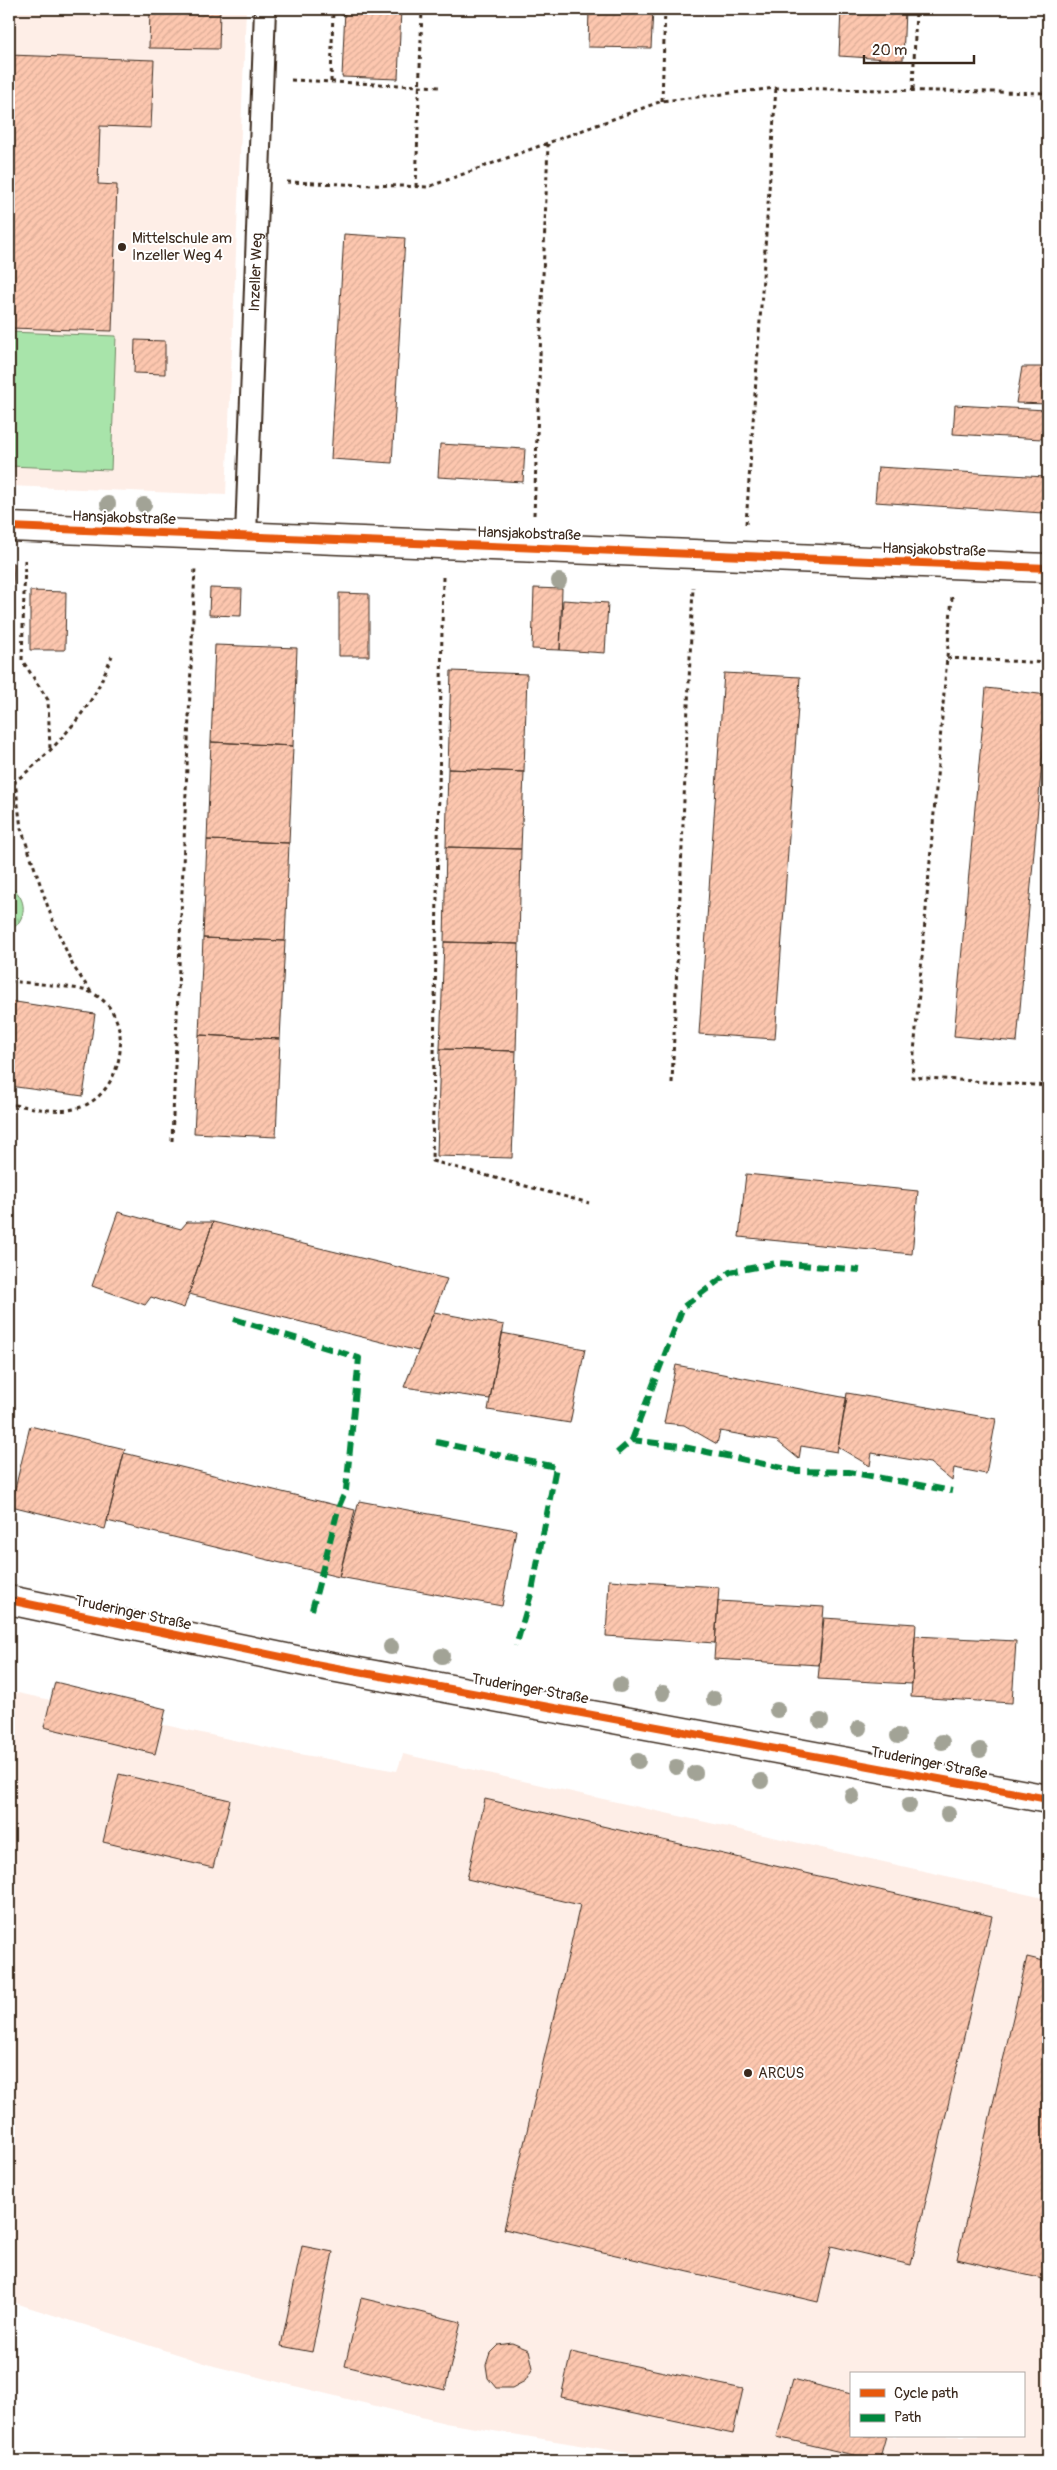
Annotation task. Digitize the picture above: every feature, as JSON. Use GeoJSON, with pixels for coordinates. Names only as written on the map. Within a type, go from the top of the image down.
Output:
{"type":"FeatureCollection","features":[{"type":"Feature","properties":{"kind":"street","name":"Hansjakobstraße"},"geometry":{"type":"LineString","coordinates":[[9,527],[1048,568]]}},
{"type":"Feature","properties":{"kind":"street","name":"Truderinger Straße"},"geometry":{"type":"LineString","coordinates":[[9,1600],[315,1664],[1048,1799]]}},
{"type":"Feature","properties":{"kind":"lane","name":"Inzeller Weg"},"geometry":{"type":"LineString","coordinates":[[246,536],[265,9]]}},
{"type":"Feature","properties":{"kind":"path"},"geometry":{"type":"LineString","coordinates":[[331,82],[333,9]]}},
{"type":"Feature","properties":{"kind":"path"},"geometry":{"type":"LineString","coordinates":[[416,187],[422,9]]}},
{"type":"Feature","properties":{"kind":"path"},"geometry":{"type":"LineString","coordinates":[[662,101],[665,9]]}},
{"type":"Feature","properties":{"kind":"path"},"geometry":{"type":"LineString","coordinates":[[912,89],[916,9]]}},
{"type":"Feature","properties":{"kind":"path"},"geometry":{"type":"LineString","coordinates":[[289,10],[344,14]]}},
{"type":"Feature","properties":{"kind":"path"},"geometry":{"type":"LineString","coordinates":[[263,79],[441,87]]}},
{"type":"Feature","properties":{"kind":"path"},"geometry":{"type":"LineString","coordinates":[[744,556],[776,88]]}},
{"type":"Feature","properties":{"kind":"path"},"geometry":{"type":"LineString","coordinates":[[258,182],[428,187],[662,101],[776,88],[1048,93]]}},
{"type":"Feature","properties":{"kind":"path"},"geometry":{"type":"LineString","coordinates":[[533,547],[548,144]]}},
{"type":"Feature","properties":{"kind":"path"},"geometry":{"type":"LineString","coordinates":[[172,1141],[196,534]]}},
{"type":"Feature","properties":{"kind":"path"},"geometry":{"type":"LineString","coordinates":[[444,544],[432,1161],[589,1202]]}},
{"type":"Feature","properties":{"kind":"path"},"geometry":{"type":"LineString","coordinates":[[25,553],[22,660],[48,700],[50,749]]}},
{"type":"Feature","properties":{"kind":"path"},"geometry":{"type":"LineString","coordinates":[[672,1083],[695,554]]}},
{"type":"Feature","properties":{"kind":"path"},"geometry":{"type":"LineString","coordinates":[[955,564],[912,1077],[1048,1086]]}},
{"type":"Feature","properties":{"kind":"path"},"geometry":{"type":"LineString","coordinates":[[9,1104],[55,1110],[80,1107],[98,1098],[111,1082],[120,1058],[119,1024],[110,1005],[91,992],[63,948],[21,828],[16,781],[32,769],[75,721],[94,695],[112,656]]}},
{"type":"Feature","properties":{"kind":"path"},"geometry":{"type":"LineString","coordinates":[[947,658],[1048,663]]}},
{"type":"Feature","properties":{"kind":"path"},"geometry":{"type":"LineString","coordinates":[[9,981],[91,992]]}},
{"type":"Feature","properties":{"kind":"shaded area","name":"Mittelschule am Inzeller Weg 4"},"geometry":{"type":"Polygon","coordinates":[[[9,9],[246,9],[226,495],[9,486],[9,9]]]}},
{"type":"Feature","properties":{"kind":"shaded area"},"geometry":{"type":"Polygon","coordinates":[[[9,1691],[293,1753],[397,1771],[403,1754],[1048,1899],[1048,2461],[677,2461],[445,2423],[214,2366],[9,2301],[9,1691]]]}},
{"type":"Feature","properties":{"kind":"green space"},"geometry":{"type":"Polygon","coordinates":[[[9,332],[116,336],[111,470],[9,466],[9,332]]]}},
{"type":"Feature","properties":{"kind":"green space"},"geometry":{"type":"Polygon","coordinates":[[[9,886],[20,896],[23,909],[20,921],[9,931],[9,886]]]}},
{"type":"Feature","properties":{"kind":"building"},"geometry":{"type":"Polygon","coordinates":[[[150,9],[220,9],[219,49],[149,48],[150,9]]]}},
{"type":"Feature","properties":{"kind":"building"},"geometry":{"type":"Polygon","coordinates":[[[345,9],[401,9],[398,79],[342,77],[345,9]]]}},
{"type":"Feature","properties":{"kind":"building"},"geometry":{"type":"Polygon","coordinates":[[[589,9],[653,9],[651,48],[588,47],[589,9]]]}},
{"type":"Feature","properties":{"kind":"building"},"geometry":{"type":"Polygon","coordinates":[[[841,9],[905,9],[903,60],[839,56],[841,9]]]}},
{"type":"Feature","properties":{"kind":"building"},"geometry":{"type":"Polygon","coordinates":[[[9,55],[154,60],[151,128],[100,126],[98,184],[117,185],[112,331],[9,328],[9,55]]]}},
{"type":"Feature","properties":{"kind":"building"},"geometry":{"type":"Polygon","coordinates":[[[344,234],[405,238],[392,463],[331,459],[344,234]]]}},
{"type":"Feature","properties":{"kind":"building"},"geometry":{"type":"Polygon","coordinates":[[[1047,294],[1048,404],[1016,403],[1022,367],[1043,367],[1047,294]]]}},
{"type":"Feature","properties":{"kind":"building"},"geometry":{"type":"Polygon","coordinates":[[[135,340],[165,341],[165,374],[134,373],[135,340]]]}},
{"type":"Feature","properties":{"kind":"building"},"geometry":{"type":"Polygon","coordinates":[[[955,405],[1046,410],[1042,439],[953,434],[955,405]]]}},
{"type":"Feature","properties":{"kind":"building"},"geometry":{"type":"Polygon","coordinates":[[[440,444],[525,449],[523,482],[438,477],[440,444]]]}},
{"type":"Feature","properties":{"kind":"building"},"geometry":{"type":"Polygon","coordinates":[[[878,467],[1045,477],[1043,513],[875,502],[878,467]]]}},
{"type":"Feature","properties":{"kind":"building"},"geometry":{"type":"Polygon","coordinates":[[[9,563],[14,563],[13,588],[9,588],[9,563]]]}},
{"type":"Feature","properties":{"kind":"building"},"geometry":{"type":"Polygon","coordinates":[[[210,588],[242,589],[241,616],[209,615],[210,588]]]}},
{"type":"Feature","properties":{"kind":"building"},"geometry":{"type":"Polygon","coordinates":[[[534,588],[562,589],[560,650],[532,649],[534,588]]]}},
{"type":"Feature","properties":{"kind":"building"},"geometry":{"type":"Polygon","coordinates":[[[30,591],[66,592],[65,650],[30,650],[30,591]]]}},
{"type":"Feature","properties":{"kind":"building"},"geometry":{"type":"Polygon","coordinates":[[[339,593],[369,594],[369,656],[339,656],[339,593]]]}},
{"type":"Feature","properties":{"kind":"building"},"geometry":{"type":"Polygon","coordinates":[[[563,600],[608,603],[605,653],[560,650],[563,600]]]}},
{"type":"Feature","properties":{"kind":"building"},"geometry":{"type":"Polygon","coordinates":[[[215,645],[297,648],[293,746],[211,742],[215,645]]]}},
{"type":"Feature","properties":{"kind":"building"},"geometry":{"type":"Polygon","coordinates":[[[451,671],[527,674],[524,772],[448,769],[451,671]]]}},
{"type":"Feature","properties":{"kind":"building"},"geometry":{"type":"Polygon","coordinates":[[[724,673],[800,677],[775,1039],[699,1034],[724,673]]]}},
{"type":"Feature","properties":{"kind":"building"},"geometry":{"type":"Polygon","coordinates":[[[986,688],[1048,695],[1017,1042],[954,1036],[986,688]]]}},
{"type":"Feature","properties":{"kind":"building"},"geometry":{"type":"Polygon","coordinates":[[[211,742],[293,746],[289,843],[207,840],[211,742]]]}},
{"type":"Feature","properties":{"kind":"building"},"geometry":{"type":"Polygon","coordinates":[[[448,769],[524,772],[521,849],[446,847],[448,769]]]}},
{"type":"Feature","properties":{"kind":"building"},"geometry":{"type":"Polygon","coordinates":[[[207,840],[289,843],[285,941],[203,938],[207,840]]]}},
{"type":"Feature","properties":{"kind":"building"},"geometry":{"type":"Polygon","coordinates":[[[446,847],[521,849],[519,944],[444,942],[446,847]]]}},
{"type":"Feature","properties":{"kind":"building"},"geometry":{"type":"Polygon","coordinates":[[[203,938],[285,941],[280,1039],[199,1035],[203,938]]]}},
{"type":"Feature","properties":{"kind":"building"},"geometry":{"type":"Polygon","coordinates":[[[444,942],[519,944],[516,1051],[440,1049],[444,942]]]}},
{"type":"Feature","properties":{"kind":"building"},"geometry":{"type":"Polygon","coordinates":[[[9,1001],[95,1014],[83,1096],[9,1086],[9,1001]]]}},
{"type":"Feature","properties":{"kind":"building"},"geometry":{"type":"Polygon","coordinates":[[[199,1035],[280,1039],[276,1137],[194,1133],[199,1035]]]}},
{"type":"Feature","properties":{"kind":"building"},"geometry":{"type":"Polygon","coordinates":[[[440,1049],[516,1051],[512,1158],[437,1156],[440,1049]]]}},
{"type":"Feature","properties":{"kind":"building"},"geometry":{"type":"Polygon","coordinates":[[[746,1174],[918,1191],[912,1254],[739,1237],[746,1174]]]}},
{"type":"Feature","properties":{"kind":"building"},"geometry":{"type":"Polygon","coordinates":[[[118,1212],[181,1229],[187,1222],[213,1222],[184,1308],[151,1297],[145,1305],[92,1286],[118,1212]]]}},
{"type":"Feature","properties":{"kind":"building"},"geometry":{"type":"Polygon","coordinates":[[[213,1222],[447,1279],[418,1351],[189,1294],[213,1222]]]}},
{"type":"Feature","properties":{"kind":"building"},"geometry":{"type":"Polygon","coordinates":[[[434,1312],[504,1325],[490,1399],[404,1387],[434,1312]]]}},
{"type":"Feature","properties":{"kind":"building"},"geometry":{"type":"Polygon","coordinates":[[[502,1333],[585,1349],[570,1423],[488,1410],[502,1333]]]}},
{"type":"Feature","properties":{"kind":"building"},"geometry":{"type":"Polygon","coordinates":[[[676,1365],[847,1398],[837,1452],[801,1446],[799,1459],[777,1441],[720,1431],[717,1444],[684,1425],[664,1423],[676,1365]]]}},
{"type":"Feature","properties":{"kind":"building"},"geometry":{"type":"Polygon","coordinates":[[[847,1393],[996,1419],[986,1474],[954,1468],[952,1481],[930,1463],[872,1453],[870,1466],[838,1447],[847,1393]]]}},
{"type":"Feature","properties":{"kind":"building"},"geometry":{"type":"Polygon","coordinates":[[[30,1426],[125,1449],[105,1529],[11,1506],[30,1426]]]}},
{"type":"Feature","properties":{"kind":"building"},"geometry":{"type":"Polygon","coordinates":[[[124,1453],[355,1510],[339,1577],[107,1521],[124,1453]]]}},
{"type":"Feature","properties":{"kind":"building"},"geometry":{"type":"Polygon","coordinates":[[[359,1501],[516,1530],[502,1606],[339,1577],[359,1501]]]}},
{"type":"Feature","properties":{"kind":"building"},"geometry":{"type":"Polygon","coordinates":[[[609,1580],[719,1587],[715,1643],[606,1636],[609,1580]]]}},
{"type":"Feature","properties":{"kind":"building"},"geometry":{"type":"Polygon","coordinates":[[[718,1601],[824,1607],[819,1665],[714,1659],[718,1601]]]}},
{"type":"Feature","properties":{"kind":"building"},"geometry":{"type":"Polygon","coordinates":[[[824,1618],[916,1624],[912,1684],[818,1679],[824,1618]]]}},
{"type":"Feature","properties":{"kind":"building"},"geometry":{"type":"Polygon","coordinates":[[[915,1636],[1016,1641],[1012,1703],[911,1697],[915,1636]]]}},
{"type":"Feature","properties":{"kind":"building"},"geometry":{"type":"Polygon","coordinates":[[[55,1682],[166,1709],[155,1754],[44,1727],[55,1682]]]}},
{"type":"Feature","properties":{"kind":"building"},"geometry":{"type":"Polygon","coordinates":[[[119,1774],[230,1800],[213,1868],[103,1842],[119,1774]]]}},
{"type":"Feature","properties":{"kind":"building","name":"ARCUS"},"geometry":{"type":"Polygon","coordinates":[[[485,1799],[992,1916],[911,2265],[831,2246],[818,2302],[504,2229],[580,1905],[467,1879],[485,1799]]]}},
{"type":"Feature","properties":{"kind":"building"},"geometry":{"type":"Polygon","coordinates":[[[1027,1957],[1048,1962],[1048,2280],[957,2259],[1027,1957]]]}},
{"type":"Feature","properties":{"kind":"building"},"geometry":{"type":"Polygon","coordinates":[[[302,2246],[333,2252],[312,2352],[281,2346],[302,2246]]]}},
{"type":"Feature","properties":{"kind":"building"},"geometry":{"type":"Polygon","coordinates":[[[361,2298],[461,2322],[445,2390],[345,2366],[361,2298]]]}},
{"type":"Feature","properties":{"kind":"building"},"geometry":{"type":"Polygon","coordinates":[[[512,2343],[529,2350],[533,2368],[525,2381],[512,2388],[496,2388],[488,2378],[486,2365],[490,2353],[498,2345],[512,2343]]]}},
{"type":"Feature","properties":{"kind":"building"},"geometry":{"type":"Polygon","coordinates":[[[571,2352],[743,2389],[733,2434],[561,2397],[571,2352]]]}},
{"type":"Feature","properties":{"kind":"building"},"geometry":{"type":"Polygon","coordinates":[[[793,2379],[850,2394],[850,2438],[885,2438],[879,2461],[777,2437],[793,2379]]]}},
{"type":"Feature","properties":{"kind":"marked path"},"geometry":{"type":"LineString","coordinates":[[632,1440],[683,1307],[730,1272],[777,1263],[860,1270]]}},
{"type":"Feature","properties":{"kind":"marked path"},"geometry":{"type":"LineString","coordinates":[[234,1319],[359,1358],[346,1490],[339,1506],[312,1610]]}},
{"type":"Feature","properties":{"kind":"marked path"},"geometry":{"type":"LineString","coordinates":[[617,1453],[632,1440],[679,1446],[797,1471],[849,1472],[952,1491]]}},
{"type":"Feature","properties":{"kind":"marked path"},"geometry":{"type":"LineString","coordinates":[[436,1442],[556,1467],[532,1591],[516,1646]]}},
{"type":"Feature","properties":{"kind":"cycle path"},"geometry":{"type":"LineString","coordinates":[[9,527],[1048,568]]}},
{"type":"Feature","properties":{"kind":"cycle path"},"geometry":{"type":"LineString","coordinates":[[9,1600],[315,1664],[1048,1799]]}},
{"type":"Feature","properties":{"kind":"place","name":"Mittelschule am Inzeller Weg 4"},"geometry":{"type":"Point","coordinates":[122,247]}},
{"type":"Feature","properties":{"kind":"place","name":"ARCUS"},"geometry":{"type":"Point","coordinates":[748,2073]}}]}
